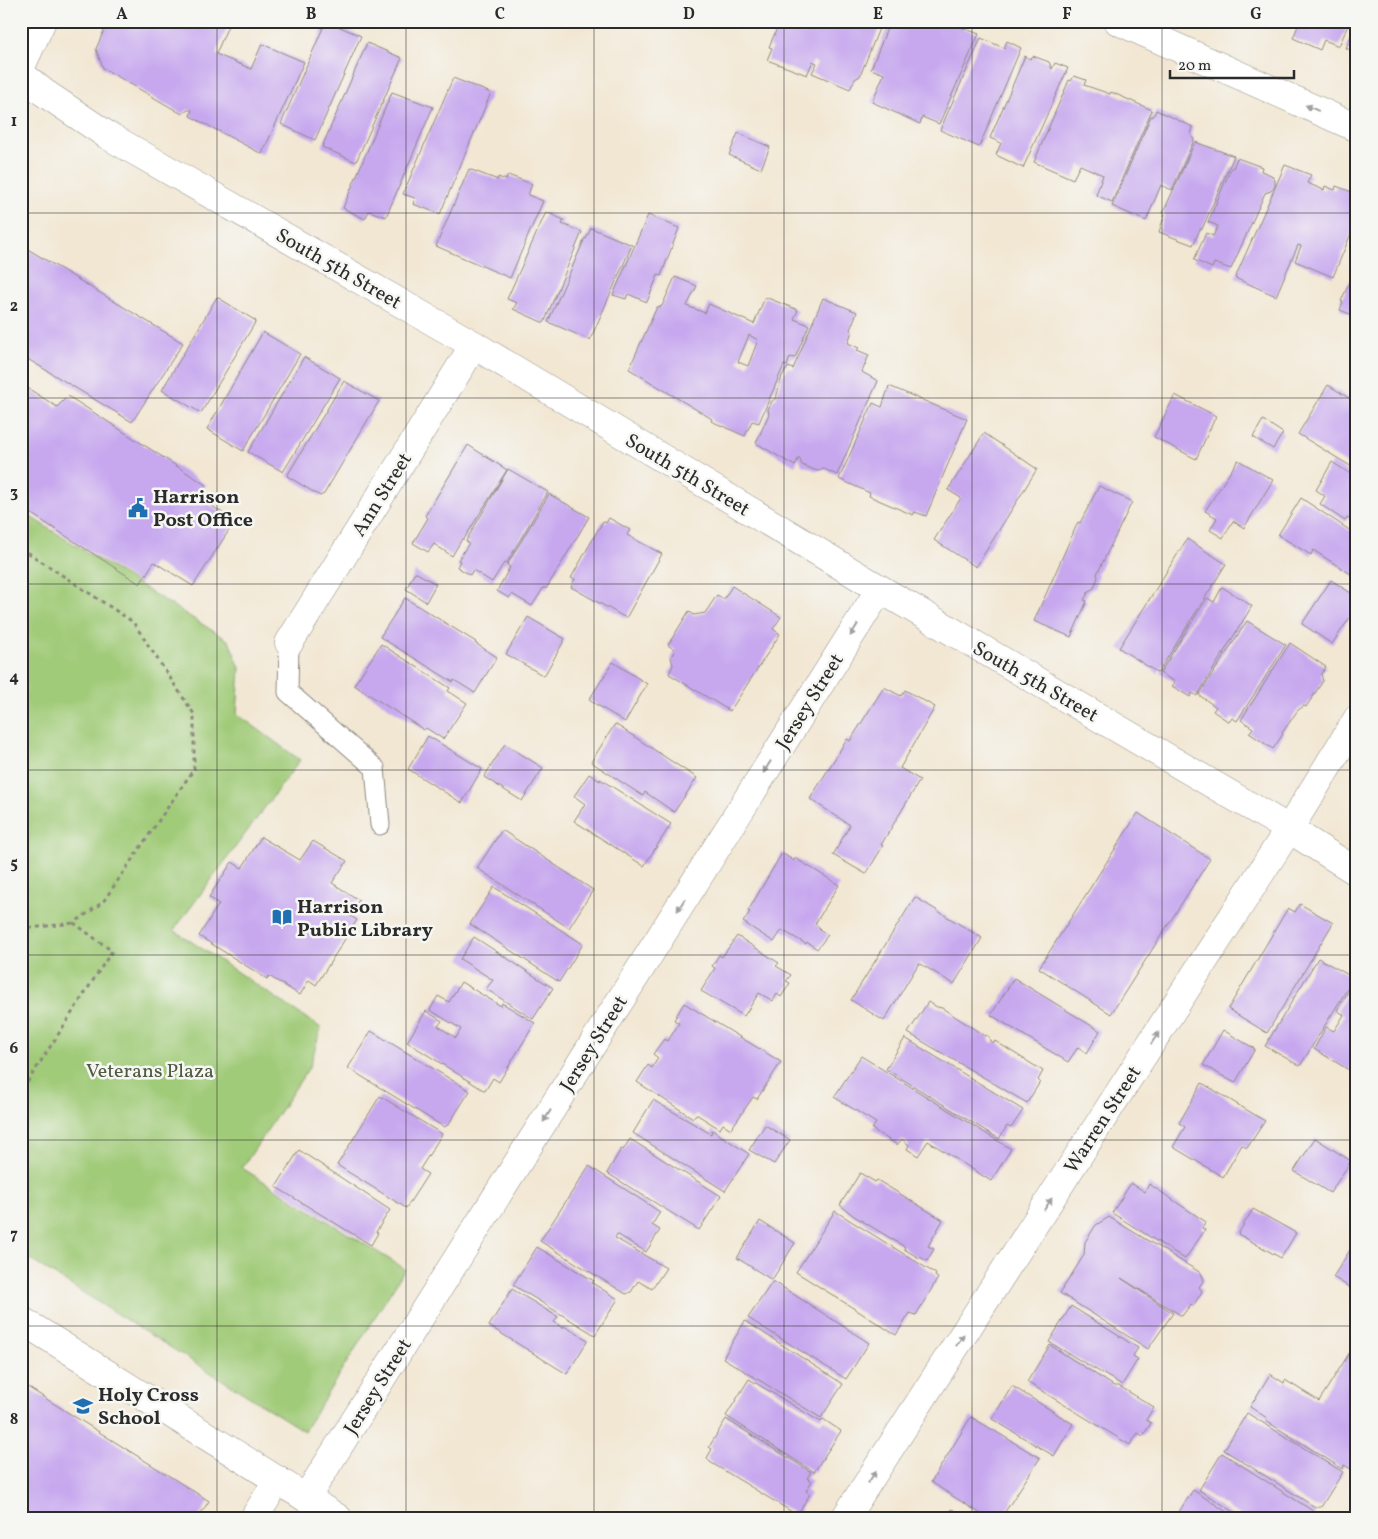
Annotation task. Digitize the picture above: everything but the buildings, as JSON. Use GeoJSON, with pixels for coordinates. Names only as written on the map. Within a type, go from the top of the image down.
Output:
{"type":"FeatureCollection","features":[{"type":"Feature","properties":{"kind":"street"},"geometry":{"type":"LineString","coordinates":[[21,67],[42,21]]}},
{"type":"Feature","properties":{"kind":"street"},"geometry":{"type":"LineString","coordinates":[[1118,21],[1357,128]]}},
{"type":"Feature","properties":{"kind":"street","name":"South 5th Street"},"geometry":{"type":"LineString","coordinates":[[21,74],[43,92],[107,135],[474,345],[880,589],[1289,829],[1357,872]]}},
{"type":"Feature","properties":{"kind":"street","name":"Ann Street"},"geometry":{"type":"LineString","coordinates":[[289,643],[474,345]]}},
{"type":"Feature","properties":{"kind":"street","name":"Jersey Street"},"geometry":{"type":"LineString","coordinates":[[306,1498],[880,589]]}},
{"type":"Feature","properties":{"kind":"street","name":"Warren Street"},"geometry":{"type":"LineString","coordinates":[[845,1518],[1289,829],[1357,719]]}},
{"type":"Feature","properties":{"kind":"street"},"geometry":{"type":"LineString","coordinates":[[21,1320],[338,1518]]}},
{"type":"Feature","properties":{"kind":"street"},"geometry":{"type":"LineString","coordinates":[[254,1518],[278,1480]]}},
{"type":"Feature","properties":{"kind":"lane"},"geometry":{"type":"LineString","coordinates":[[289,643],[288,692],[375,768],[380,825]]}},
{"type":"Feature","properties":{"kind":"path"},"geometry":{"type":"LineString","coordinates":[[21,548],[133,622],[194,714],[194,770],[102,902],[74,923],[21,929]]}},
{"type":"Feature","properties":{"kind":"path"},"geometry":{"type":"LineString","coordinates":[[21,1092],[112,951],[74,923]]}},
{"type":"Feature","properties":{"kind":"green space","name":"Veterans Plaza"},"geometry":{"type":"Polygon","coordinates":[[[21,511],[229,641],[240,668],[237,714],[300,760],[174,930],[321,1028],[310,1066],[242,1168],[405,1269],[304,1431],[21,1254],[21,511]]]}},
{"type":"Feature","properties":{"kind":"place","name":"Harrison Post Office"},"geometry":{"type":"Point","coordinates":[138,508]}},
{"type":"Feature","properties":{"kind":"place","name":"Harrison Public Library"},"geometry":{"type":"Point","coordinates":[282,917]}},
{"type":"Feature","properties":{"kind":"place","name":"Holy Cross School"},"geometry":{"type":"Point","coordinates":[83,1406]}}]}
